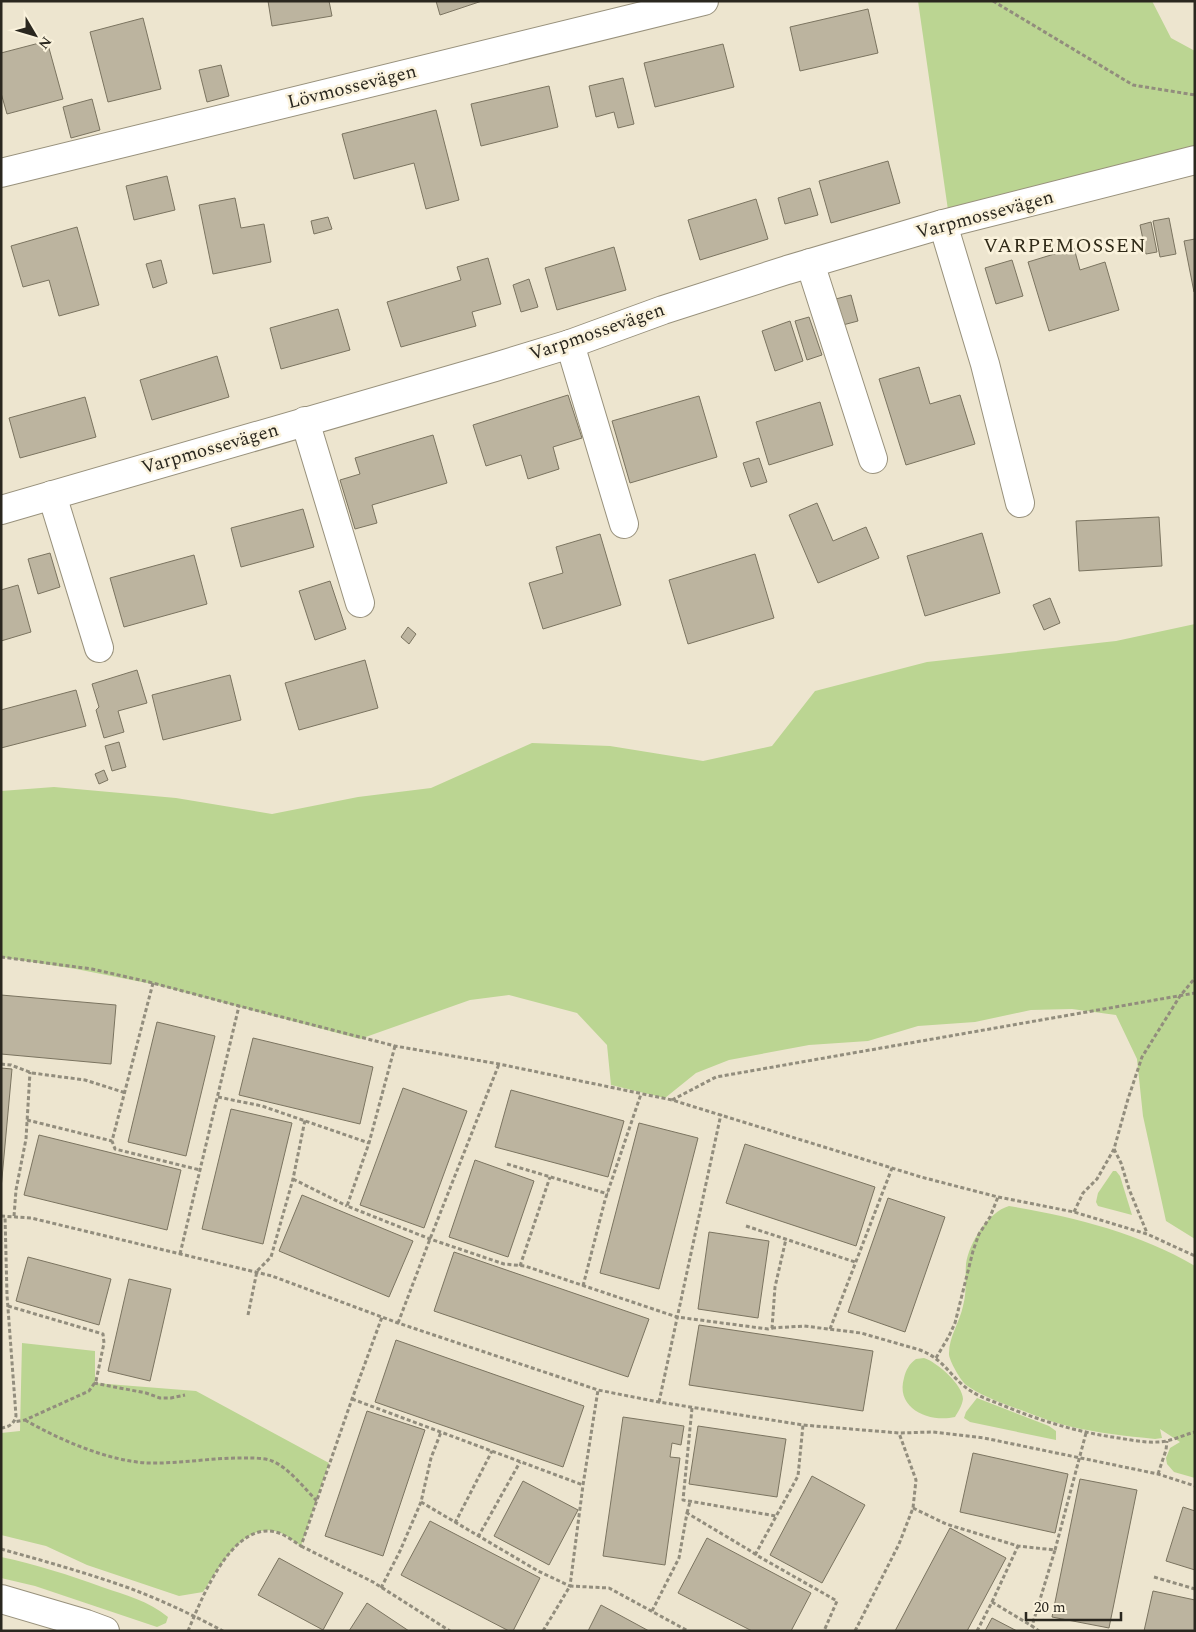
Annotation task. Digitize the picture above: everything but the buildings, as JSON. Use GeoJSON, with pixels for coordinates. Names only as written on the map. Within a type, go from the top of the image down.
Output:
{"type":"FeatureCollection","features":[{"type":"Feature","properties":{"kind":"street","name":"Lövmossevägen"},"geometry":{"type":"LineString","coordinates":[[1,173],[704,1]]}},
{"type":"Feature","properties":{"kind":"street","name":"Varpmossevägen"},"geometry":{"type":"LineString","coordinates":[[1,510],[495,367],[570,344],[750,281],[943,224],[1195,160]]}},
{"type":"Feature","properties":{"kind":"street"},"geometry":{"type":"LineString","coordinates":[[943,224],[985,364],[1020,503]]}},
{"type":"Feature","properties":{"kind":"street"},"geometry":{"type":"LineString","coordinates":[[810,263],[873,459]]}},
{"type":"Feature","properties":{"kind":"street"},"geometry":{"type":"LineString","coordinates":[[570,344],[624,524]]}},
{"type":"Feature","properties":{"kind":"street"},"geometry":{"type":"LineString","coordinates":[[305,421],[360,603]]}},
{"type":"Feature","properties":{"kind":"street"},"geometry":{"type":"LineString","coordinates":[[52,495],[99,648]]}},
{"type":"Feature","properties":{"kind":"street"},"geometry":{"type":"LineString","coordinates":[[1,1600],[105,1631]]}},
{"type":"Feature","properties":{"kind":"path"},"geometry":{"type":"LineString","coordinates":[[993,1],[1133,85],[1195,95]]}},
{"type":"Feature","properties":{"kind":"path"},"geometry":{"type":"LineString","coordinates":[[1,957],[92,968],[395,1046],[499,1064],[672,1100],[892,1168],[998,1197],[1074,1212],[1147,1234],[1195,1256]]}},
{"type":"Feature","properties":{"kind":"path"},"geometry":{"type":"LineString","coordinates":[[1074,1212],[1083,1193],[1098,1179],[1114,1149],[1142,1057],[1180,996],[1195,978]]}},
{"type":"Feature","properties":{"kind":"path"},"geometry":{"type":"LineString","coordinates":[[153,983],[112,1142],[115,1148],[200,1170]]}},
{"type":"Feature","properties":{"kind":"path"},"geometry":{"type":"LineString","coordinates":[[672,1100],[716,1077],[884,1046],[1195,993]]}},
{"type":"Feature","properties":{"kind":"path"},"geometry":{"type":"LineString","coordinates":[[180,1254],[239,1006]]}},
{"type":"Feature","properties":{"kind":"path"},"geometry":{"type":"LineString","coordinates":[[347,1206],[369,1143],[395,1046]]}},
{"type":"Feature","properties":{"kind":"path"},"geometry":{"type":"LineString","coordinates":[[1,1064],[11,1065],[30,1072],[85,1080],[126,1092]]}},
{"type":"Feature","properties":{"kind":"path"},"geometry":{"type":"LineString","coordinates":[[398,1323],[499,1064]]}},
{"type":"Feature","properties":{"kind":"path"},"geometry":{"type":"LineString","coordinates":[[14,1216],[16,1190],[26,1139],[30,1072]]}},
{"type":"Feature","properties":{"kind":"path"},"geometry":{"type":"LineString","coordinates":[[583,1286],[608,1194],[641,1094]]}},
{"type":"Feature","properties":{"kind":"path"},"geometry":{"type":"LineString","coordinates":[[218,1096],[262,1106],[369,1143]]}},
{"type":"Feature","properties":{"kind":"path"},"geometry":{"type":"LineString","coordinates":[[659,1402],[722,1114]]}},
{"type":"Feature","properties":{"kind":"path"},"geometry":{"type":"LineString","coordinates":[[27,1120],[112,1142]]}},
{"type":"Feature","properties":{"kind":"path"},"geometry":{"type":"LineString","coordinates":[[248,1315],[257,1271],[272,1257],[306,1120]]}},
{"type":"Feature","properties":{"kind":"path"},"geometry":{"type":"LineString","coordinates":[[1114,1149],[1122,1163],[1129,1189],[1147,1234]]}},
{"type":"Feature","properties":{"kind":"path"},"geometry":{"type":"LineString","coordinates":[[507,1164],[608,1194]]}},
{"type":"Feature","properties":{"kind":"path"},"geometry":{"type":"LineString","coordinates":[[830,1329],[892,1168]]}},
{"type":"Feature","properties":{"kind":"path"},"geometry":{"type":"LineString","coordinates":[[520,1266],[550,1177]]}},
{"type":"Feature","properties":{"kind":"path"},"geometry":{"type":"LineString","coordinates":[[293,1178],[347,1206],[430,1239],[504,1264],[520,1266],[678,1317],[768,1329],[804,1326],[861,1333],[920,1350],[936,1358],[948,1368],[960,1383],[973,1392],[1058,1426],[1086,1433],[1139,1441],[1160,1442],[1195,1432]]}},
{"type":"Feature","properties":{"kind":"path"},"geometry":{"type":"LineString","coordinates":[[936,1358],[950,1336],[973,1251],[979,1234],[990,1217],[998,1197]]}},
{"type":"Feature","properties":{"kind":"path"},"geometry":{"type":"LineString","coordinates":[[14,1422],[16,1416],[3,1216],[31,1218],[257,1271],[398,1323],[598,1390],[803,1426],[898,1433],[933,1432],[984,1438],[1158,1474],[1195,1486]]}},
{"type":"Feature","properties":{"kind":"path"},"geometry":{"type":"LineString","coordinates":[[746,1226],[855,1262]]}},
{"type":"Feature","properties":{"kind":"path"},"geometry":{"type":"LineString","coordinates":[[772,1328],[775,1287],[786,1239]]}},
{"type":"Feature","properties":{"kind":"path"},"geometry":{"type":"LineString","coordinates":[[1,1428],[7,1427],[14,1422],[25,1420],[89,1391],[96,1381],[104,1343],[104,1334],[8,1306]]}},
{"type":"Feature","properties":{"kind":"path"},"geometry":{"type":"LineString","coordinates":[[301,1546],[382,1317]]}},
{"type":"Feature","properties":{"kind":"path"},"geometry":{"type":"LineString","coordinates":[[94,1384],[146,1393],[160,1398],[185,1395]]}},
{"type":"Feature","properties":{"kind":"path"},"geometry":{"type":"LineString","coordinates":[[543,1631],[570,1586],[598,1390]]}},
{"type":"Feature","properties":{"kind":"path"},"geometry":{"type":"LineString","coordinates":[[352,1399],[583,1485]]}},
{"type":"Feature","properties":{"kind":"path"},"geometry":{"type":"LineString","coordinates":[[692,1408],[683,1500],[776,1516]]}},
{"type":"Feature","properties":{"kind":"path"},"geometry":{"type":"LineString","coordinates":[[25,1420],[53,1436],[73,1444],[131,1461],[146,1463],[237,1458],[272,1461],[288,1473],[317,1501]]}},
{"type":"Feature","properties":{"kind":"path"},"geometry":{"type":"LineString","coordinates":[[756,1555],[798,1476],[803,1426]]}},
{"type":"Feature","properties":{"kind":"path"},"geometry":{"type":"LineString","coordinates":[[382,1588],[421,1502],[431,1458],[441,1432]]}},
{"type":"Feature","properties":{"kind":"path"},"geometry":{"type":"LineString","coordinates":[[856,1631],[899,1544],[913,1508],[916,1480],[898,1433]]}},
{"type":"Feature","properties":{"kind":"path"},"geometry":{"type":"LineString","coordinates":[[1032,1626],[1055,1550],[1086,1433]]}},
{"type":"Feature","properties":{"kind":"path"},"geometry":{"type":"LineString","coordinates":[[1158,1474],[1167,1441]]}},
{"type":"Feature","properties":{"kind":"path"},"geometry":{"type":"LineString","coordinates":[[455,1523],[492,1451]]}},
{"type":"Feature","properties":{"kind":"path"},"geometry":{"type":"LineString","coordinates":[[478,1536],[520,1462]]}},
{"type":"Feature","properties":{"kind":"path"},"geometry":{"type":"LineString","coordinates":[[421,1502],[538,1572],[570,1586],[609,1588],[688,1631]]}},
{"type":"Feature","properties":{"kind":"path"},"geometry":{"type":"LineString","coordinates":[[652,1611],[680,1558],[690,1502]]}},
{"type":"Feature","properties":{"kind":"path"},"geometry":{"type":"LineString","coordinates":[[913,1508],[946,1524],[1018,1546],[1055,1550]]}},
{"type":"Feature","properties":{"kind":"path"},"geometry":{"type":"LineString","coordinates":[[687,1513],[756,1555],[837,1600],[824,1631]]}},
{"type":"Feature","properties":{"kind":"path"},"geometry":{"type":"LineString","coordinates":[[188,1631],[210,1584],[231,1551],[245,1539],[256,1533],[269,1531],[281,1533],[301,1546],[382,1588],[450,1631]]}},
{"type":"Feature","properties":{"kind":"path"},"geometry":{"type":"LineString","coordinates":[[976,1631],[1018,1546]]}},
{"type":"Feature","properties":{"kind":"path"},"geometry":{"type":"LineString","coordinates":[[1,1549],[129,1588],[194,1616],[223,1631]]}},
{"type":"Feature","properties":{"kind":"path"},"geometry":{"type":"LineString","coordinates":[[1154,1576],[1195,1589]]}},
{"type":"Feature","properties":{"kind":"path"},"geometry":{"type":"LineString","coordinates":[[992,1602],[1039,1631]]}},
{"type":"Feature","properties":{"kind":"green space"},"geometry":{"type":"Polygon","coordinates":[[[918,1],[1152,1],[1171,38],[1195,51],[1195,154],[949,217],[918,1]]]}},
{"type":"Feature","properties":{"kind":"green space"},"geometry":{"type":"Polygon","coordinates":[[[1195,624],[1195,1239],[1166,1221],[1143,1116],[1137,1059],[1116,1015],[1072,1009],[1031,1010],[975,1022],[918,1026],[868,1041],[809,1045],[729,1060],[696,1073],[665,1098],[611,1085],[607,1045],[577,1013],[509,995],[470,1000],[360,1039],[157,985],[1,957],[1,791],[54,787],[176,798],[272,814],[358,797],[431,788],[532,743],[610,746],[703,761],[772,746],[815,691],[927,662],[1116,641],[1195,624]]]}},
{"type":"Feature","properties":{"kind":"green space"},"geometry":{"type":"Polygon","coordinates":[[[1113,1171],[1116,1171],[1120,1176],[1132,1215],[1098,1206],[1096,1202],[1098,1193],[1113,1171]]]}},
{"type":"Feature","properties":{"kind":"green space"},"geometry":{"type":"Polygon","coordinates":[[[1009,1206],[1105,1227],[1151,1244],[1195,1266],[1195,1478],[1174,1472],[1167,1464],[1166,1458],[1170,1448],[1180,1442],[1160,1429],[1162,1438],[1155,1439],[1101,1432],[1061,1424],[1003,1404],[971,1388],[961,1379],[949,1356],[949,1347],[962,1312],[968,1256],[975,1238],[987,1221],[1001,1209],[1009,1206]]]}},
{"type":"Feature","properties":{"kind":"green space"},"geometry":{"type":"Polygon","coordinates":[[[22,1343],[95,1351],[95,1383],[196,1391],[329,1463],[301,1546],[281,1533],[268,1530],[256,1533],[234,1548],[203,1592],[179,1596],[87,1565],[46,1546],[1,1535],[1,1433],[20,1431],[22,1343]]]}},
{"type":"Feature","properties":{"kind":"green space"},"geometry":{"type":"Polygon","coordinates":[[[924,1358],[936,1364],[959,1387],[963,1399],[955,1417],[935,1418],[926,1415],[910,1406],[905,1398],[903,1389],[907,1370],[916,1359],[924,1358]]]}},
{"type":"Feature","properties":{"kind":"green space"},"geometry":{"type":"Polygon","coordinates":[[[977,1398],[1049,1426],[1056,1431],[1056,1440],[970,1422],[964,1418],[966,1412],[977,1398]]]}},
{"type":"Feature","properties":{"kind":"green space"},"geometry":{"type":"Polygon","coordinates":[[[1,1557],[52,1570],[136,1599],[161,1611],[168,1617],[166,1623],[157,1627],[35,1586],[1,1578],[1,1557]]]}},
{"type":"Feature","properties":{"kind":"district","name":"VARPEMOSSEN"},"geometry":{"type":"Point","coordinates":[1065,246]}}]}
